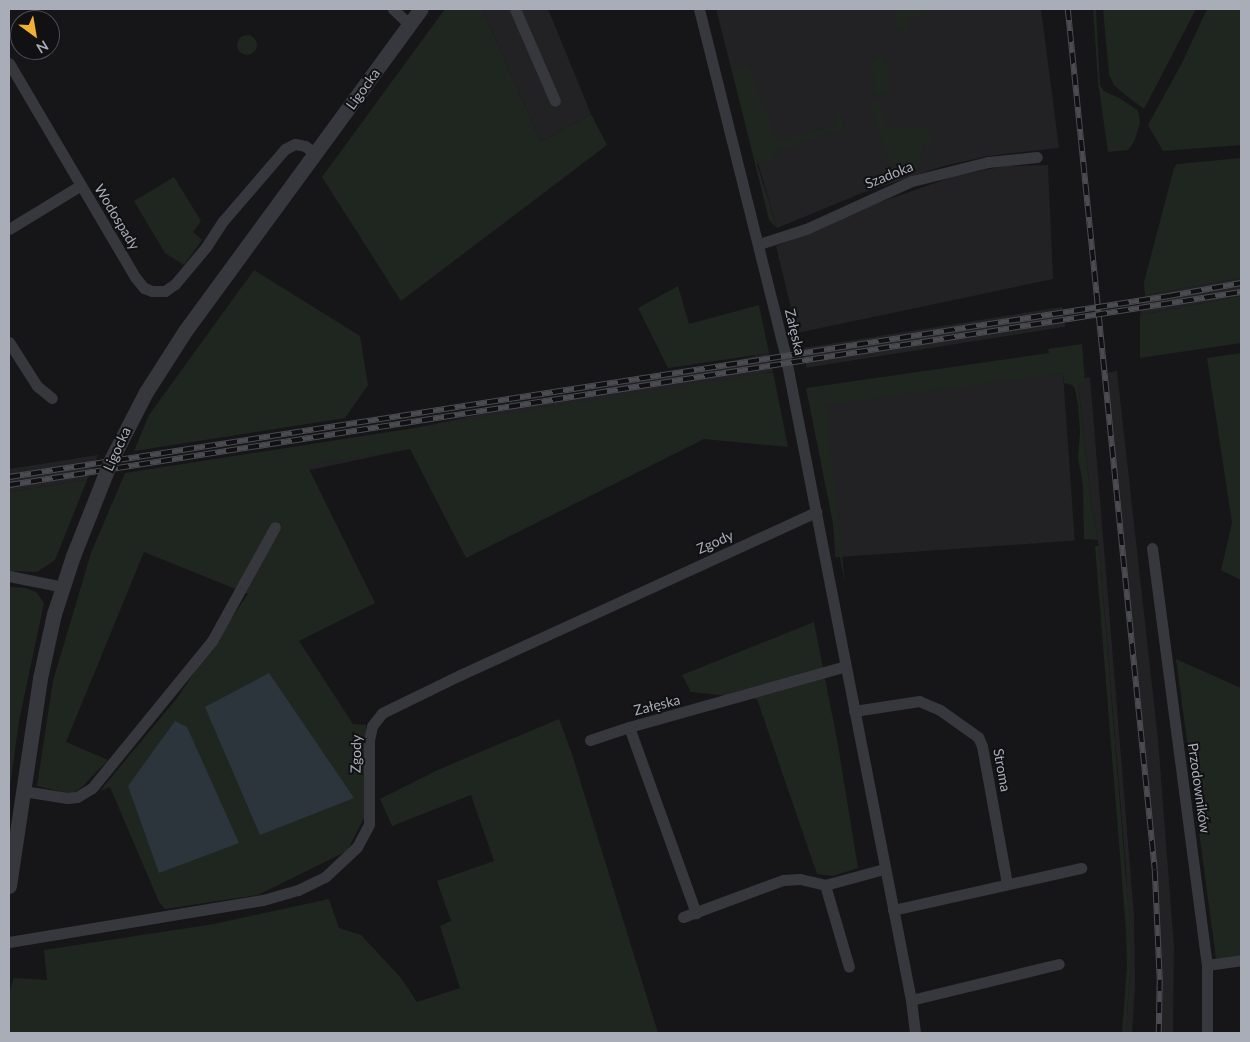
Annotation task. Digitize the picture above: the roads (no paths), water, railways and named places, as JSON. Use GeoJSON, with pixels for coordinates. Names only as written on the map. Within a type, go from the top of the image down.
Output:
{"type":"FeatureCollection","features":[{"type":"Feature","properties":{"kind":"street"},"geometry":{"type":"LineString","coordinates":[[393,9],[410,25]]}},
{"type":"Feature","properties":{"kind":"street","name":"Ligocka"},"geometry":{"type":"LineString","coordinates":[[9,886],[40,678],[63,586],[105,475],[146,392],[185,331],[421,9]]}},
{"type":"Feature","properties":{"kind":"street"},"geometry":{"type":"LineString","coordinates":[[515,9],[555,101]]}},
{"type":"Feature","properties":{"kind":"street","name":"Załęska"},"geometry":{"type":"LineString","coordinates":[[699,9],[784,349],[911,1000],[915,1033]]}},
{"type":"Feature","properties":{"kind":"street","name":"Wodospady"},"geometry":{"type":"LineString","coordinates":[[9,64],[135,277],[144,288],[152,291],[165,291],[175,284],[206,247],[223,221],[285,149],[294,144],[305,146],[316,154]]}},
{"type":"Feature","properties":{"kind":"street","name":"Szadoka"},"geometry":{"type":"LineString","coordinates":[[759,244],[806,229],[912,181],[988,162],[1037,157]]}},
{"type":"Feature","properties":{"kind":"street"},"geometry":{"type":"LineString","coordinates":[[9,229],[81,186]]}},
{"type":"Feature","properties":{"kind":"street"},"geometry":{"type":"LineString","coordinates":[[9,342],[37,386],[52,398]]}},
{"type":"Feature","properties":{"kind":"street","name":"Zgody"},"geometry":{"type":"LineString","coordinates":[[9,942],[263,900],[298,890],[325,877],[357,848],[369,824],[369,740],[372,726],[382,713],[468,671],[816,512]]}},
{"type":"Feature","properties":{"kind":"street"},"geometry":{"type":"LineString","coordinates":[[22,791],[68,798],[77,797],[92,788],[212,641],[275,527]]}},
{"type":"Feature","properties":{"kind":"street","name":"Przodowników"},"geometry":{"type":"LineString","coordinates":[[1152,548],[1207,965],[1207,1033]]}},
{"type":"Feature","properties":{"kind":"street"},"geometry":{"type":"LineString","coordinates":[[9,576],[63,586]]}},
{"type":"Feature","properties":{"kind":"street","name":"Załęska"},"geometry":{"type":"LineString","coordinates":[[590,740],[629,727],[846,666]]}},
{"type":"Feature","properties":{"kind":"street","name":"Stroma"},"geometry":{"type":"LineString","coordinates":[[854,711],[919,701],[940,710],[978,737],[982,746],[1007,884]]}},
{"type":"Feature","properties":{"kind":"street"},"geometry":{"type":"LineString","coordinates":[[629,727],[696,912]]}},
{"type":"Feature","properties":{"kind":"street"},"geometry":{"type":"LineString","coordinates":[[892,910],[1081,868]]}},
{"type":"Feature","properties":{"kind":"street"},"geometry":{"type":"LineString","coordinates":[[683,917],[783,880],[800,879],[825,884],[884,869]]}},
{"type":"Feature","properties":{"kind":"street"},"geometry":{"type":"LineString","coordinates":[[825,884],[848,967]]}},
{"type":"Feature","properties":{"kind":"street"},"geometry":{"type":"LineString","coordinates":[[1207,965],[1241,960]]}},
{"type":"Feature","properties":{"kind":"street"},"geometry":{"type":"LineString","coordinates":[[911,1000],[1059,964]]}},
{"type":"Feature","properties":{"kind":"railway"},"geometry":{"type":"LineString","coordinates":[[1068,9],[1155,870],[1160,980],[1159,1033]]}},
{"type":"Feature","properties":{"kind":"railway"},"geometry":{"type":"LineString","coordinates":[[9,477],[1169,296],[1241,283]]}},
{"type":"Feature","properties":{"kind":"railway"},"geometry":{"type":"LineString","coordinates":[[9,485],[1241,292]]}}]}
